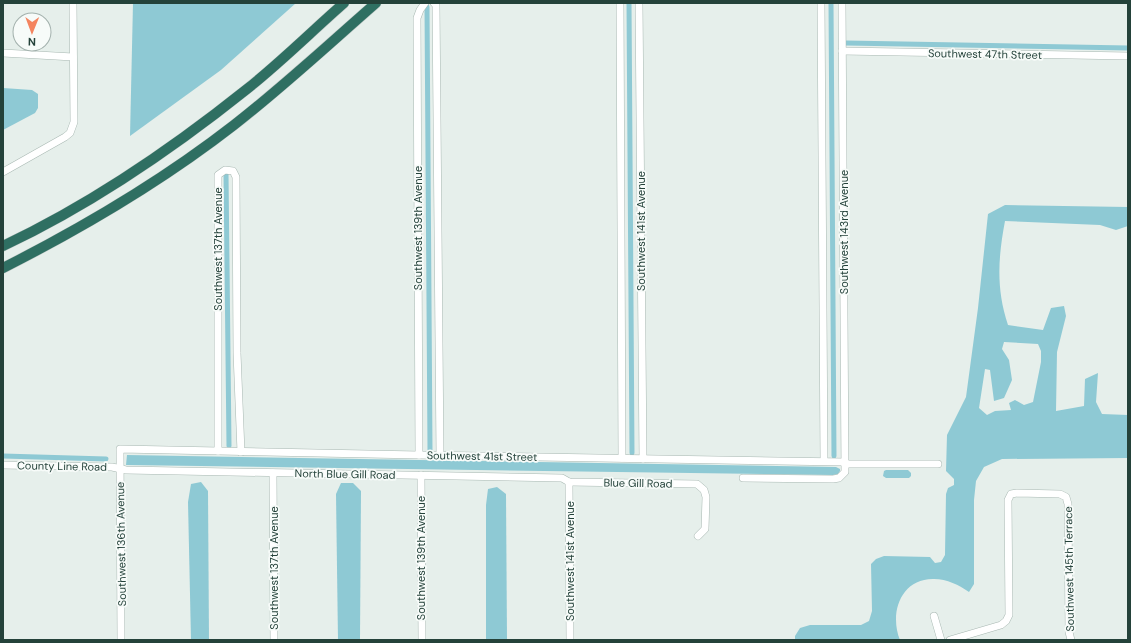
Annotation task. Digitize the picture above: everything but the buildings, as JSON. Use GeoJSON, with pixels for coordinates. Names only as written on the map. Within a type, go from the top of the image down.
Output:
{"type":"FeatureCollection","features":[{"type":"Feature","properties":{"kind":"highway"},"geometry":{"type":"LineString","coordinates":[[3,246],[88,200],[147,163],[248,88],[344,3]]}},
{"type":"Feature","properties":{"kind":"highway"},"geometry":{"type":"LineString","coordinates":[[3,268],[41,249],[120,204],[179,165],[234,125],[376,3]]}},
{"type":"Feature","properties":{"kind":"street"},"geometry":{"type":"LineString","coordinates":[[3,172],[65,137],[73,127],[73,3]]}},
{"type":"Feature","properties":{"kind":"street","name":"Southwest 139th Avenue"},"geometry":{"type":"LineString","coordinates":[[419,455],[417,18],[425,3]]}},
{"type":"Feature","properties":{"kind":"street","name":"Southwest 139th Avenue"},"geometry":{"type":"LineString","coordinates":[[434,3],[436,5],[440,455]]}},
{"type":"Feature","properties":{"kind":"street","name":"Southwest 141st Avenue"},"geometry":{"type":"LineString","coordinates":[[620,3],[622,458]]}},
{"type":"Feature","properties":{"kind":"street","name":"Southwest 141st Avenue"},"geometry":{"type":"LineString","coordinates":[[639,3],[643,459]]}},
{"type":"Feature","properties":{"kind":"street","name":"Southwest 143rd Avenue"},"geometry":{"type":"LineString","coordinates":[[821,3],[824,461]]}},
{"type":"Feature","properties":{"kind":"street","name":"Southwest 143rd Avenue"},"geometry":{"type":"LineString","coordinates":[[842,3],[845,463]]}},
{"type":"Feature","properties":{"kind":"street","name":"Southwest 47th Street"},"geometry":{"type":"LineString","coordinates":[[842,52],[1128,56]]}},
{"type":"Feature","properties":{"kind":"street"},"geometry":{"type":"LineString","coordinates":[[3,53],[73,57]]}},
{"type":"Feature","properties":{"kind":"street","name":"Southwest 137th Avenue"},"geometry":{"type":"LineString","coordinates":[[218,451],[218,175],[225,170],[233,171],[236,177],[237,353],[241,452]]}},
{"type":"Feature","properties":{"kind":"street","name":"Southwest 41st Street"},"geometry":{"type":"LineString","coordinates":[[120,448],[241,452],[824,461],[845,463]]}},
{"type":"Feature","properties":{"kind":"street","name":"Southwest 136th Avenue"},"geometry":{"type":"LineString","coordinates":[[120,448],[121,640]]}},
{"type":"Feature","properties":{"kind":"street"},"geometry":{"type":"LineString","coordinates":[[743,478],[833,479],[839,478],[845,472],[845,463],[938,464]]}},
{"type":"Feature","properties":{"kind":"street","name":"County Line Road"},"geometry":{"type":"LineString","coordinates":[[3,466],[112,467],[120,469]]}},
{"type":"Feature","properties":{"kind":"street","name":"North Blue Gill Road"},"geometry":{"type":"LineString","coordinates":[[120,469],[562,478],[569,482]]}},
{"type":"Feature","properties":{"kind":"street","name":"Southwest 137th Avenue"},"geometry":{"type":"LineString","coordinates":[[273,473],[274,640]]}},
{"type":"Feature","properties":{"kind":"street","name":"Southwest 139th Avenue"},"geometry":{"type":"LineString","coordinates":[[421,475],[422,640]]}},
{"type":"Feature","properties":{"kind":"street","name":"Southwest 141st Avenue"},"geometry":{"type":"LineString","coordinates":[[569,482],[570,640]]}},
{"type":"Feature","properties":{"kind":"street","name":"Blue Gill Road"},"geometry":{"type":"LineString","coordinates":[[569,482],[697,484],[704,490],[706,497],[705,529],[698,536]]}},
{"type":"Feature","properties":{"kind":"street","name":"Southwest 145th Terrace"},"geometry":{"type":"LineString","coordinates":[[950,640],[1001,625],[1006,621],[1009,615],[1008,500],[1011,494],[1017,493],[1060,494],[1066,498],[1068,504],[1069,632],[1071,640]]}},
{"type":"Feature","properties":{"kind":"street"},"geometry":{"type":"LineString","coordinates":[[934,616],[941,640]]}},
{"type":"Feature","properties":{"kind":"water"},"geometry":{"type":"Polygon","coordinates":[[[133,3],[296,3],[221,70],[130,136],[133,3]]]}},
{"type":"Feature","properties":{"kind":"water"},"geometry":{"type":"Polygon","coordinates":[[[3,88],[32,90],[38,94],[38,108],[35,113],[3,130],[3,88]]]}},
{"type":"Feature","properties":{"kind":"water"},"geometry":{"type":"Polygon","coordinates":[[[1005,205],[1128,207],[1128,226],[1116,230],[1100,225],[1005,221],[999,273],[1001,299],[1008,325],[1043,330],[1051,308],[1064,306],[1066,316],[1057,352],[1056,411],[1084,406],[1085,379],[1098,373],[1096,402],[1102,414],[1128,415],[1128,458],[1002,459],[984,467],[976,481],[974,500],[974,584],[969,592],[953,583],[939,579],[923,580],[913,584],[900,599],[897,609],[897,630],[900,640],[795,640],[795,636],[800,628],[810,625],[861,625],[869,621],[872,611],[871,564],[876,559],[884,556],[930,557],[935,563],[941,562],[945,555],[946,494],[948,488],[954,485],[954,479],[946,471],[947,435],[966,397],[978,308],[988,214],[1005,205]],[[1004,342],[1002,349],[1009,360],[1012,380],[1004,398],[994,401],[990,370],[985,369],[979,408],[987,415],[995,411],[1011,410],[1009,403],[1015,400],[1024,405],[1033,402],[1041,362],[1041,351],[1038,344],[1004,342]]]}},
{"type":"Feature","properties":{"kind":"water"},"geometry":{"type":"Polygon","coordinates":[[[127,455],[836,467],[840,469],[840,471],[838,474],[833,475],[126,465],[127,455]]]}},
{"type":"Feature","properties":{"kind":"water"},"geometry":{"type":"Polygon","coordinates":[[[908,470],[911,473],[911,476],[909,478],[886,478],[883,476],[884,471],[908,470]]]}},
{"type":"Feature","properties":{"kind":"water"},"geometry":{"type":"Polygon","coordinates":[[[201,482],[208,491],[209,640],[191,640],[188,502],[191,484],[201,482]]]}},
{"type":"Feature","properties":{"kind":"water"},"geometry":{"type":"Polygon","coordinates":[[[341,483],[353,483],[361,491],[360,640],[338,640],[336,494],[341,483]]]}},
{"type":"Feature","properties":{"kind":"water"},"geometry":{"type":"Polygon","coordinates":[[[497,487],[506,494],[507,640],[486,640],[486,505],[488,489],[497,487]]]}},
{"type":"Feature","properties":{"kind":"waterway"},"geometry":{"type":"LineString","coordinates":[[629,3],[632,453]]}},
{"type":"Feature","properties":{"kind":"waterway"},"geometry":{"type":"LineString","coordinates":[[831,3],[834,456]]}},
{"type":"Feature","properties":{"kind":"waterway"},"geometry":{"type":"LineString","coordinates":[[427,7],[430,450]]}},
{"type":"Feature","properties":{"kind":"waterway"},"geometry":{"type":"LineString","coordinates":[[846,43],[1128,48]]}},
{"type":"Feature","properties":{"kind":"waterway"},"geometry":{"type":"LineString","coordinates":[[226,173],[229,446]]}},
{"type":"Feature","properties":{"kind":"waterway"},"geometry":{"type":"LineString","coordinates":[[3,456],[106,459]]}}]}
